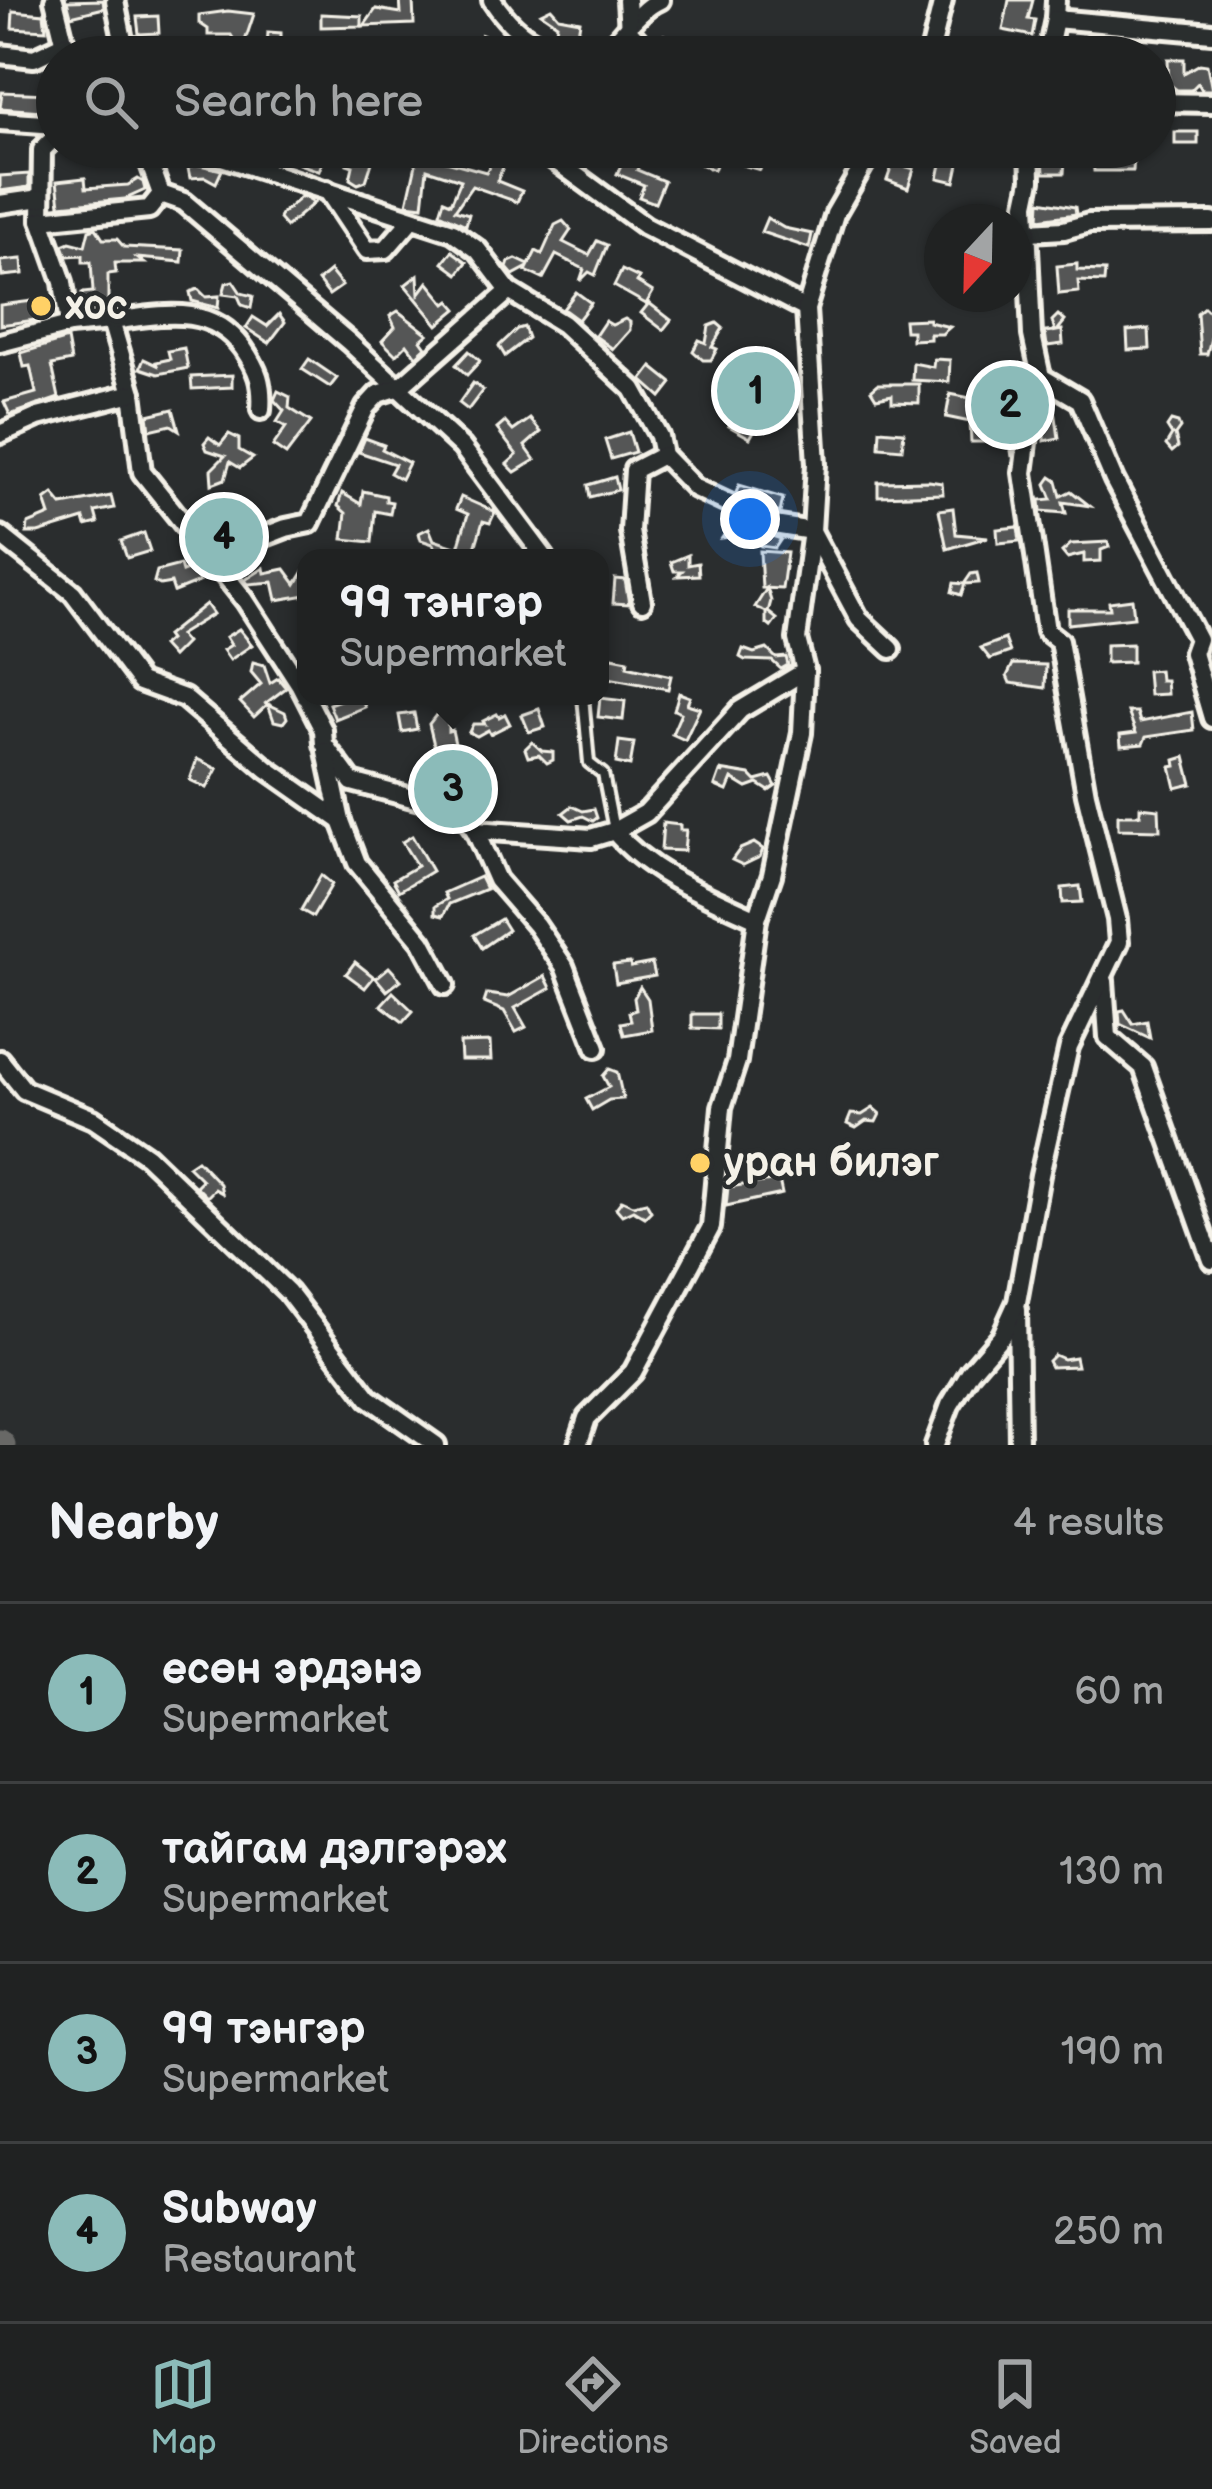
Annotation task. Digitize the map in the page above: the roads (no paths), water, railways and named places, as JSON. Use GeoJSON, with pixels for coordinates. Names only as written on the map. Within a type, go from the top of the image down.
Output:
{"type":"FeatureCollection","features":[{"type":"Feature","properties":{"kind":"street"},"geometry":{"type":"LineString","coordinates":[[54,0],[63,36]]}},
{"type":"Feature","properties":{"kind":"street"},"geometry":{"type":"LineString","coordinates":[[115,0],[121,36]]}},
{"type":"Feature","properties":{"kind":"street"},"geometry":{"type":"LineString","coordinates":[[492,0],[508,22],[527,36]]}},
{"type":"Feature","properties":{"kind":"street"},"geometry":{"type":"LineString","coordinates":[[508,22],[513,0]]}},
{"type":"Feature","properties":{"kind":"street"},"geometry":{"type":"LineString","coordinates":[[628,0],[628,31],[633,36]]}},
{"type":"Feature","properties":{"kind":"street"},"geometry":{"type":"LineString","coordinates":[[622,36],[648,5],[660,0]]}},
{"type":"Feature","properties":{"kind":"street"},"geometry":{"type":"LineString","coordinates":[[934,36],[943,0]]}},
{"type":"Feature","properties":{"kind":"street"},"geometry":{"type":"LineString","coordinates":[[1056,9],[1212,33]]}},
{"type":"Feature","properties":{"kind":"street"},"geometry":{"type":"LineString","coordinates":[[0,54],[36,58]]}},
{"type":"Feature","properties":{"kind":"street"},"geometry":{"type":"LineString","coordinates":[[1176,103],[1212,104]]}},
{"type":"Feature","properties":{"kind":"street"},"geometry":{"type":"LineString","coordinates":[[0,121],[36,124]]}},
{"type":"Feature","properties":{"kind":"street"},"geometry":{"type":"LineString","coordinates":[[42,168],[41,220],[64,281],[69,326]]}},
{"type":"Feature","properties":{"kind":"street"},"geometry":{"type":"LineString","coordinates":[[152,168],[161,194]]}},
{"type":"Feature","properties":{"kind":"street"},"geometry":{"type":"LineString","coordinates":[[257,168],[453,232],[478,250],[508,290],[563,324],[633,388],[659,436],[662,454],[676,471],[709,498],[774,525],[812,531]]}},
{"type":"Feature","properties":{"kind":"street"},"geometry":{"type":"LineString","coordinates":[[566,168],[645,226],[806,309]]}},
{"type":"Feature","properties":{"kind":"street"},"geometry":{"type":"LineString","coordinates":[[578,1445],[587,1418],[633,1372],[711,1227],[722,1107],[737,1061],[757,919],[772,875],[802,733],[805,671],[797,639],[816,464],[806,309],[836,214],[862,168]]}},
{"type":"Feature","properties":{"kind":"street"},"geometry":{"type":"LineString","coordinates":[[1026,204],[1031,168]]}},
{"type":"Feature","properties":{"kind":"street"},"geometry":{"type":"LineString","coordinates":[[326,190],[368,250],[386,249],[411,220]]}},
{"type":"Feature","properties":{"kind":"street"},"geometry":{"type":"LineString","coordinates":[[41,220],[149,209],[161,194]]}},
{"type":"Feature","properties":{"kind":"street"},"geometry":{"type":"LineString","coordinates":[[161,194],[184,202],[349,342],[462,447],[538,549]]}},
{"type":"Feature","properties":{"kind":"street"},"geometry":{"type":"LineString","coordinates":[[0,204],[41,198]]}},
{"type":"Feature","properties":{"kind":"street"},"geometry":{"type":"LineString","coordinates":[[1032,232],[1089,223],[1212,222]]}},
{"type":"Feature","properties":{"kind":"street"},"geometry":{"type":"LineString","coordinates":[[211,557],[286,527],[310,524],[366,407],[377,394],[396,389],[508,290]]}},
{"type":"Feature","properties":{"kind":"street"},"geometry":{"type":"LineString","coordinates":[[1019,1445],[1017,1302],[1040,1175],[1069,1047],[1119,942],[1059,640],[1046,632],[1023,473],[1032,404],[1041,377],[1031,312]]}},
{"type":"Feature","properties":{"kind":"street"},"geometry":{"type":"LineString","coordinates":[[0,343],[111,321],[178,316],[211,319],[228,328],[263,384],[261,410]]}},
{"type":"Feature","properties":{"kind":"street"},"geometry":{"type":"LineString","coordinates":[[111,321],[132,393],[142,472],[211,557],[297,682]]}},
{"type":"Feature","properties":{"kind":"street"},"geometry":{"type":"LineString","coordinates":[[1041,377],[1080,400],[1114,480],[1205,638],[1193,652],[1212,718]]}},
{"type":"Feature","properties":{"kind":"street"},"geometry":{"type":"LineString","coordinates":[[0,434],[38,417],[132,393]]}},
{"type":"Feature","properties":{"kind":"street"},"geometry":{"type":"LineString","coordinates":[[642,602],[630,531],[634,470],[662,454]]}},
{"type":"Feature","properties":{"kind":"street"},"geometry":{"type":"LineString","coordinates":[[812,531],[859,619],[891,649]]}},
{"type":"Feature","properties":{"kind":"street"},"geometry":{"type":"LineString","coordinates":[[0,535],[73,593],[140,682],[184,698],[267,769],[341,821]]}},
{"type":"Feature","properties":{"kind":"street"},"geometry":{"type":"LineString","coordinates":[[475,830],[591,838],[614,831],[646,813],[740,710],[805,671]]}},
{"type":"Feature","properties":{"kind":"street"},"geometry":{"type":"LineString","coordinates":[[310,705],[323,730],[341,821],[357,863],[422,942],[445,985]]}},
{"type":"Feature","properties":{"kind":"street"},"geometry":{"type":"LineString","coordinates":[[324,744],[352,782],[461,812],[475,830],[497,880],[564,966],[596,1048]]}},
{"type":"Feature","properties":{"kind":"street"},"geometry":{"type":"LineString","coordinates":[[614,831],[630,850],[685,886],[757,919]]}},
{"type":"Feature","properties":{"kind":"street"},"geometry":{"type":"LineString","coordinates":[[1106,974],[1102,992],[1108,1037],[1143,1066],[1212,1260]]}},
{"type":"Feature","properties":{"kind":"street"},"geometry":{"type":"LineString","coordinates":[[0,1060],[24,1090],[93,1119],[147,1156],[289,1292],[369,1398],[436,1445]]}},
{"type":"Feature","properties":{"kind":"street"},"geometry":{"type":"LineString","coordinates":[[935,1445],[950,1406],[970,1372],[1002,1335],[1017,1302]]}},
{"type":"Feature","properties":{"kind":"lane"},"geometry":{"type":"LineString","coordinates":[[584,705],[589,763],[603,774],[614,831]]}},
{"type":"Feature","properties":{"kind":"place","name":"хос"},"geometry":{"type":"Point","coordinates":[41,306]}},
{"type":"Feature","properties":{"kind":"place","name":"есөн эрдэнэ"},"geometry":{"type":"Point","coordinates":[756,391]}},
{"type":"Feature","properties":{"kind":"place","name":"тайгам дэлгэрэх"},"geometry":{"type":"Point","coordinates":[1010,405]}},
{"type":"Feature","properties":{"kind":"place","name":"Subway"},"geometry":{"type":"Point","coordinates":[224,537]}},
{"type":"Feature","properties":{"kind":"place","name":"99 тэнгэр"},"geometry":{"type":"Point","coordinates":[453,789]}},
{"type":"Feature","properties":{"kind":"place","name":"уран билэг"},"geometry":{"type":"Point","coordinates":[700,1163]}}]}
